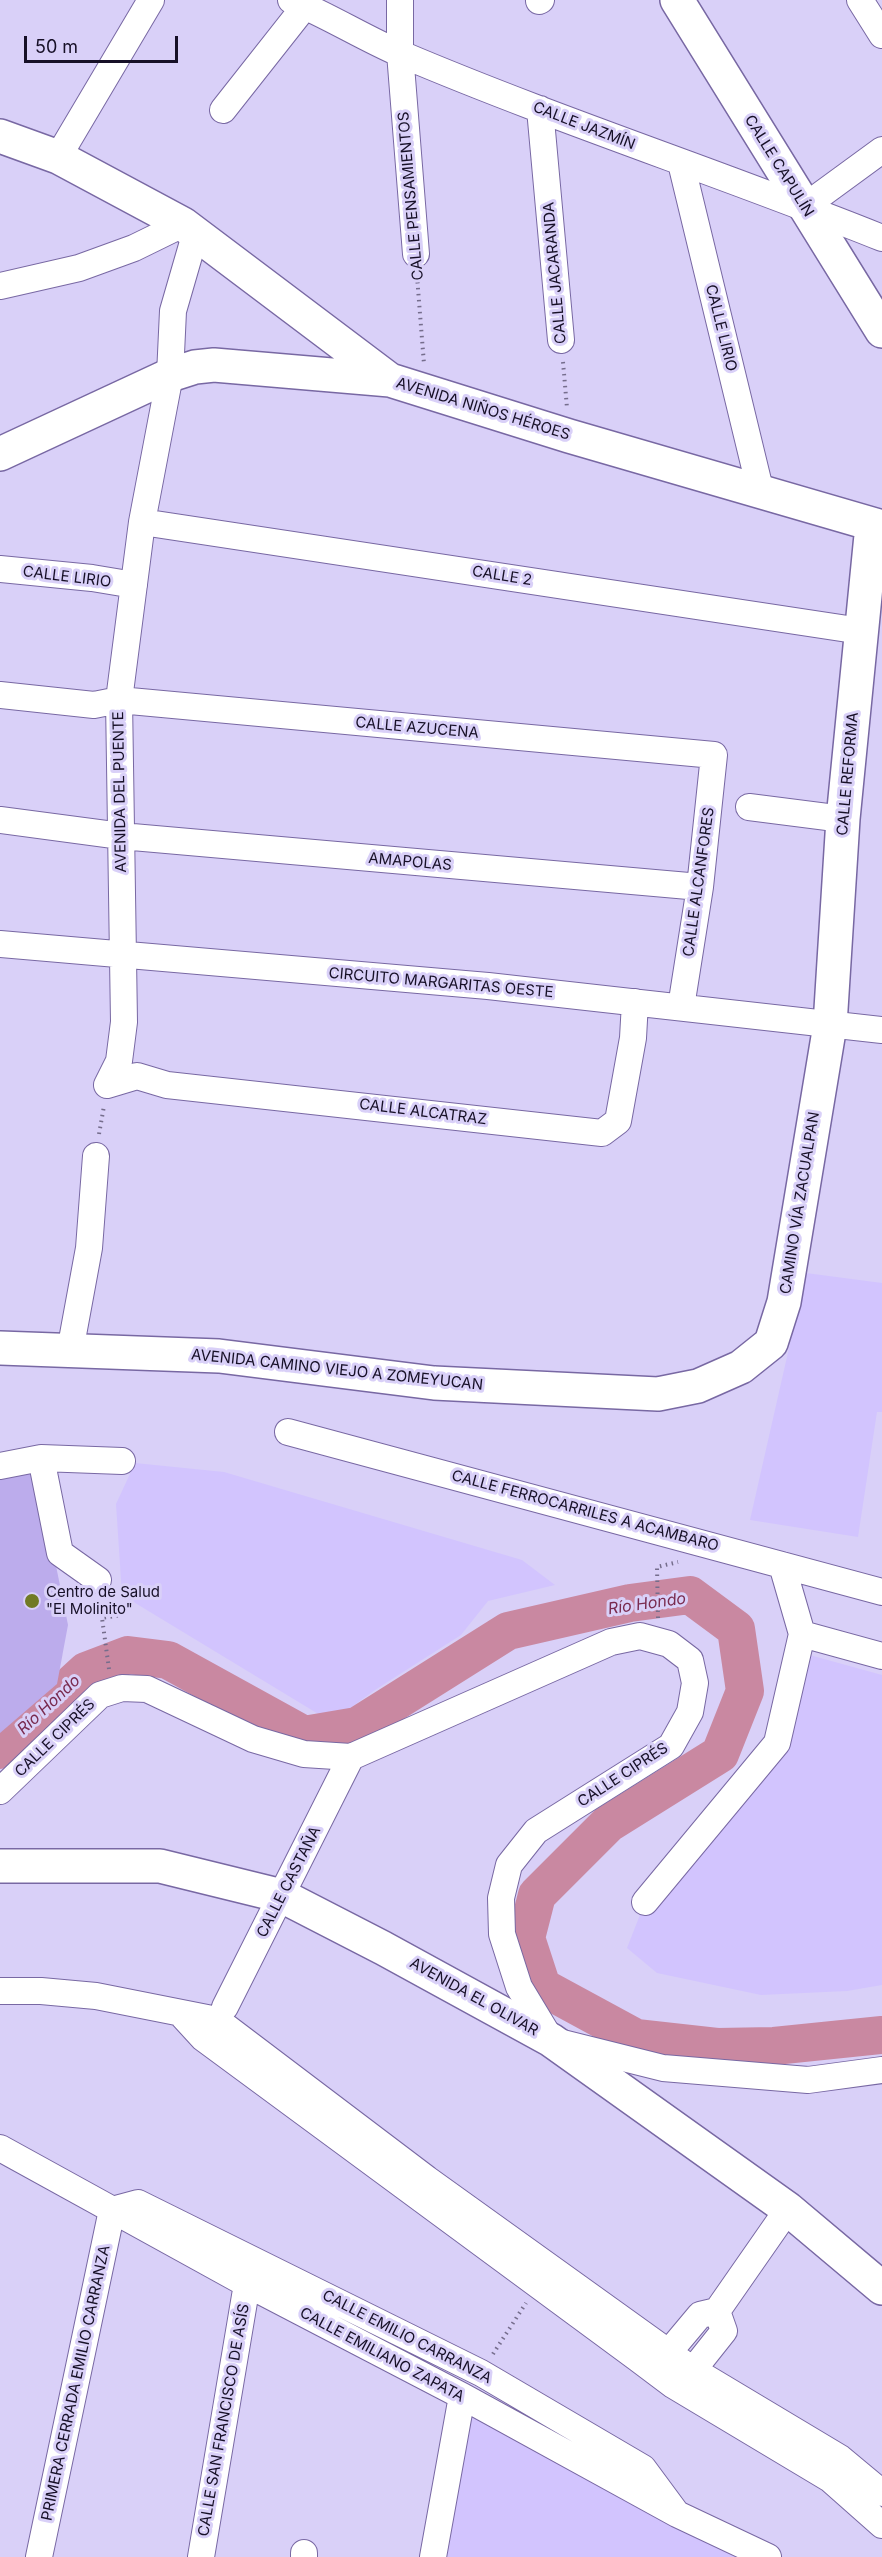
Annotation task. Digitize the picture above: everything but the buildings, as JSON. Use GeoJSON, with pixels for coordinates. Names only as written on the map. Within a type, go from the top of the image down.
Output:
{"type":"FeatureCollection","features":[{"type":"Feature","properties":{"kind":"street"},"geometry":{"type":"LineString","coordinates":[[58,157],[152,0]]}},
{"type":"Feature","properties":{"kind":"street","name":"CALLE PENSAMIENTOS"},"geometry":{"type":"LineString","coordinates":[[400,0],[400,53],[416,254]]}},
{"type":"Feature","properties":{"kind":"street","name":"CALLE CAPULÍN"},"geometry":{"type":"LineString","coordinates":[[677,0],[882,331]]}},
{"type":"Feature","properties":{"kind":"street"},"geometry":{"type":"LineString","coordinates":[[860,0],[882,35]]}},
{"type":"Feature","properties":{"kind":"street"},"geometry":{"type":"LineString","coordinates":[[223,111],[298,3]]}},
{"type":"Feature","properties":{"kind":"street","name":"CALLE JAZMÍN"},"geometry":{"type":"LineString","coordinates":[[298,3],[400,53],[540,109],[882,238]]}},
{"type":"Feature","properties":{"kind":"street","name":"CALLE JACARANDA"},"geometry":{"type":"LineString","coordinates":[[540,109],[561,340]]}},
{"type":"Feature","properties":{"kind":"street","name":"AVENIDA NIÑOS HÉROES"},"geometry":{"type":"LineString","coordinates":[[0,136],[58,157],[189,229],[390,380],[569,436],[877,526]]}},
{"type":"Feature","properties":{"kind":"street"},"geometry":{"type":"LineString","coordinates":[[804,207],[882,150]]}},
{"type":"Feature","properties":{"kind":"street","name":"CALLE LIRIO"},"geometry":{"type":"LineString","coordinates":[[681,163],[761,493]]}},
{"type":"Feature","properties":{"kind":"street"},"geometry":{"type":"LineString","coordinates":[[0,286],[79,268],[189,229]]}},
{"type":"Feature","properties":{"kind":"street","name":"AVENIDA DEL PUENTE"},"geometry":{"type":"LineString","coordinates":[[107,1085],[119,1061],[124,1022],[121,955],[119,700],[142,522],[170,375],[173,311],[189,229]]}},
{"type":"Feature","properties":{"kind":"street"},"geometry":{"type":"LineString","coordinates":[[3,442],[195,367],[214,365],[390,380]]}},
{"type":"Feature","properties":{"kind":"street","name":"CALLE 2"},"geometry":{"type":"LineString","coordinates":[[142,522],[861,631]]}},
{"type":"Feature","properties":{"kind":"street","name":"CALLE REFORMA"},"geometry":{"type":"LineString","coordinates":[[830,1025],[843,819],[861,631],[877,526]]}},
{"type":"Feature","properties":{"kind":"street","name":"CALLE LIRIO"},"geometry":{"type":"LineString","coordinates":[[0,569],[92,578],[134,585]]}},
{"type":"Feature","properties":{"kind":"street","name":"CALLE AZUCENA"},"geometry":{"type":"LineString","coordinates":[[0,695],[94,705],[119,700],[714,756]]}},
{"type":"Feature","properties":{"kind":"street","name":"CALLE ALCANFORES"},"geometry":{"type":"LineString","coordinates":[[681,1007],[700,888],[714,756]]}},
{"type":"Feature","properties":{"kind":"street"},"geometry":{"type":"LineString","coordinates":[[749,807],[843,819]]}},
{"type":"Feature","properties":{"kind":"street","name":"AMAPOLAS"},"geometry":{"type":"LineString","coordinates":[[0,820],[121,836],[700,888]]}},
{"type":"Feature","properties":{"kind":"street","name":"CIRCUITO MARGARITAS OESTE"},"geometry":{"type":"LineString","coordinates":[[0,944],[488,986],[882,1030]]}},
{"type":"Feature","properties":{"kind":"street","name":"CALLE ALCATRAZ"},"geometry":{"type":"LineString","coordinates":[[107,1085],[137,1076],[167,1085],[602,1133],[618,1121],[633,1038],[635,1002]]}},
{"type":"Feature","properties":{"kind":"street","name":"CAMINO VÍA ZACUALPAN"},"geometry":{"type":"LineString","coordinates":[[741,1366],[771,1342],[784,1302],[830,1025]]}},
{"type":"Feature","properties":{"kind":"street"},"geometry":{"type":"LineString","coordinates":[[70,1351],[89,1248],[96,1156]]}},
{"type":"Feature","properties":{"kind":"street","name":"AVENIDA CAMINO VIEJO A ZOMEYUCAN"},"geometry":{"type":"LineString","coordinates":[[0,1348],[219,1356],[434,1383],[658,1394],[698,1386],[741,1366]]}},
{"type":"Feature","properties":{"kind":"street","name":"CALLE FERROCARRILES A ACAMBARO"},"geometry":{"type":"LineString","coordinates":[[288,1432],[882,1592]]}},
{"type":"Feature","properties":{"kind":"street"},"geometry":{"type":"LineString","coordinates":[[0,1466],[41,1458],[122,1461]]}},
{"type":"Feature","properties":{"kind":"street"},"geometry":{"type":"LineString","coordinates":[[41,1458],[60,1553],[98,1580]]}},
{"type":"Feature","properties":{"kind":"street"},"geometry":{"type":"LineString","coordinates":[[645,1902],[777,1743],[802,1634],[782,1565]]}},
{"type":"Feature","properties":{"kind":"street"},"geometry":{"type":"LineString","coordinates":[[802,1634],[882,1656]]}},
{"type":"Feature","properties":{"kind":"street","name":"CALLE CIPRÉS"},"geometry":{"type":"LineString","coordinates":[[0,1791],[100,1695],[122,1688],[147,1689],[253,1738],[304,1754],[351,1756],[611,1642],[640,1636],[669,1644],[690,1660],[695,1683],[690,1712],[670,1746],[536,1831],[509,1865],[501,1898],[502,1934],[519,1987],[551,2040]]}},
{"type":"Feature","properties":{"kind":"street","name":"CALLE CASTAÑA"},"geometry":{"type":"LineString","coordinates":[[225,2007],[351,1756]]}},
{"type":"Feature","properties":{"kind":"street","name":"AVENIDA EL OLIVAR"},"geometry":{"type":"LineString","coordinates":[[0,1866],[160,1866],[282,1896],[383,1948],[551,2040],[788,2209],[882,2289]]}},
{"type":"Feature","properties":{"kind":"street"},"geometry":{"type":"LineString","coordinates":[[0,1991],[41,1991],[96,1996],[217,2020],[426,2179],[693,2370],[835,2468],[882,2525]]}},
{"type":"Feature","properties":{"kind":"street"},"geometry":{"type":"LineString","coordinates":[[181,2014],[203,2038],[673,2385],[882,2493]]}},
{"type":"Feature","properties":{"kind":"street"},"geometry":{"type":"LineString","coordinates":[[551,2040],[663,2068],[808,2080],[882,2070]]}},
{"type":"Feature","properties":{"kind":"street","name":"CALLE EMILIANO ZAPATA"},"geometry":{"type":"LineString","coordinates":[[0,2148],[247,2284],[462,2396],[677,2514],[768,2557]]}},
{"type":"Feature","properties":{"kind":"street","name":"CALLE EMILIO CARRANZA"},"geometry":{"type":"LineString","coordinates":[[112,2210],[138,2203],[481,2373],[643,2468],[677,2514]]}},
{"type":"Feature","properties":{"kind":"street"},"geometry":{"type":"LineString","coordinates":[[669,2352],[700,2314],[717,2311],[788,2209]]}},
{"type":"Feature","properties":{"kind":"street","name":"PRIMERA CERRADA EMILIO CARRANZA"},"geometry":{"type":"LineString","coordinates":[[39,2557],[112,2210]]}},
{"type":"Feature","properties":{"kind":"street","name":"CALLE SAN FRANCISCO DE ASÍS"},"geometry":{"type":"LineString","coordinates":[[201,2557],[247,2284]]}},
{"type":"Feature","properties":{"kind":"street"},"geometry":{"type":"LineString","coordinates":[[693,2370],[724,2331],[717,2311]]}},
{"type":"Feature","properties":{"kind":"street"},"geometry":{"type":"LineString","coordinates":[[433,2557],[462,2396]]}},
{"type":"Feature","properties":{"kind":"path","name":"CALLE PENSAMIENTOS"},"geometry":{"type":"LineString","coordinates":[[416,254],[426,393]]}},
{"type":"Feature","properties":{"kind":"path","name":"CALLE JACARANDA"},"geometry":{"type":"LineString","coordinates":[[561,340],[569,436]]}},
{"type":"Feature","properties":{"kind":"path"},"geometry":{"type":"LineString","coordinates":[[96,1156],[107,1085]]}},
{"type":"Feature","properties":{"kind":"path"},"geometry":{"type":"LineString","coordinates":[[657,1567],[659,1613]]}},
{"type":"Feature","properties":{"kind":"path"},"geometry":{"type":"LineString","coordinates":[[110,1674],[102,1618],[121,1615]]}},
{"type":"Feature","properties":{"kind":"path"},"geometry":{"type":"LineString","coordinates":[[481,2373],[538,2285]]}},
{"type":"Feature","properties":{"kind":"shaded area"},"geometry":{"type":"Polygon","coordinates":[[[806,1273],[882,1283],[882,1412],[877,1412],[858,1537],[750,1520],[806,1273]]]}},
{"type":"Feature","properties":{"kind":"shaded area"},"geometry":{"type":"Polygon","coordinates":[[[135,1463],[224,1472],[522,1560],[555,1585],[488,1601],[461,1635],[349,1709],[320,1715],[122,1595],[116,1504],[135,1463]]]}},
{"type":"Feature","properties":{"kind":"shaded area"},"geometry":{"type":"Polygon","coordinates":[[[806,1654],[882,1675],[882,1985],[847,1991],[761,1995],[657,1973],[627,1948],[645,1902],[782,1753],[806,1654]]]}},
{"type":"Feature","properties":{"kind":"shaded area"},"geometry":{"type":"Polygon","coordinates":[[[471,2413],[736,2557],[447,2557],[471,2413]]]}},
{"type":"Feature","properties":{"kind":"waterway","name":"Río Hondo"},"geometry":{"type":"LineString","coordinates":[[0,1750],[86,1671],[128,1655],[168,1660],[304,1735],[357,1726],[508,1631],[630,1603],[690,1595],[736,1629],[745,1691],[720,1754],[608,1824],[537,1895],[526,1938],[542,1987],[636,2038],[717,2047],[774,2046],[882,2035]]}},
{"type":"Feature","properties":{"kind":"place","name":"Centro de Salud \"El Molinito\""},"geometry":{"type":"Point","coordinates":[32,1601]}}]}
